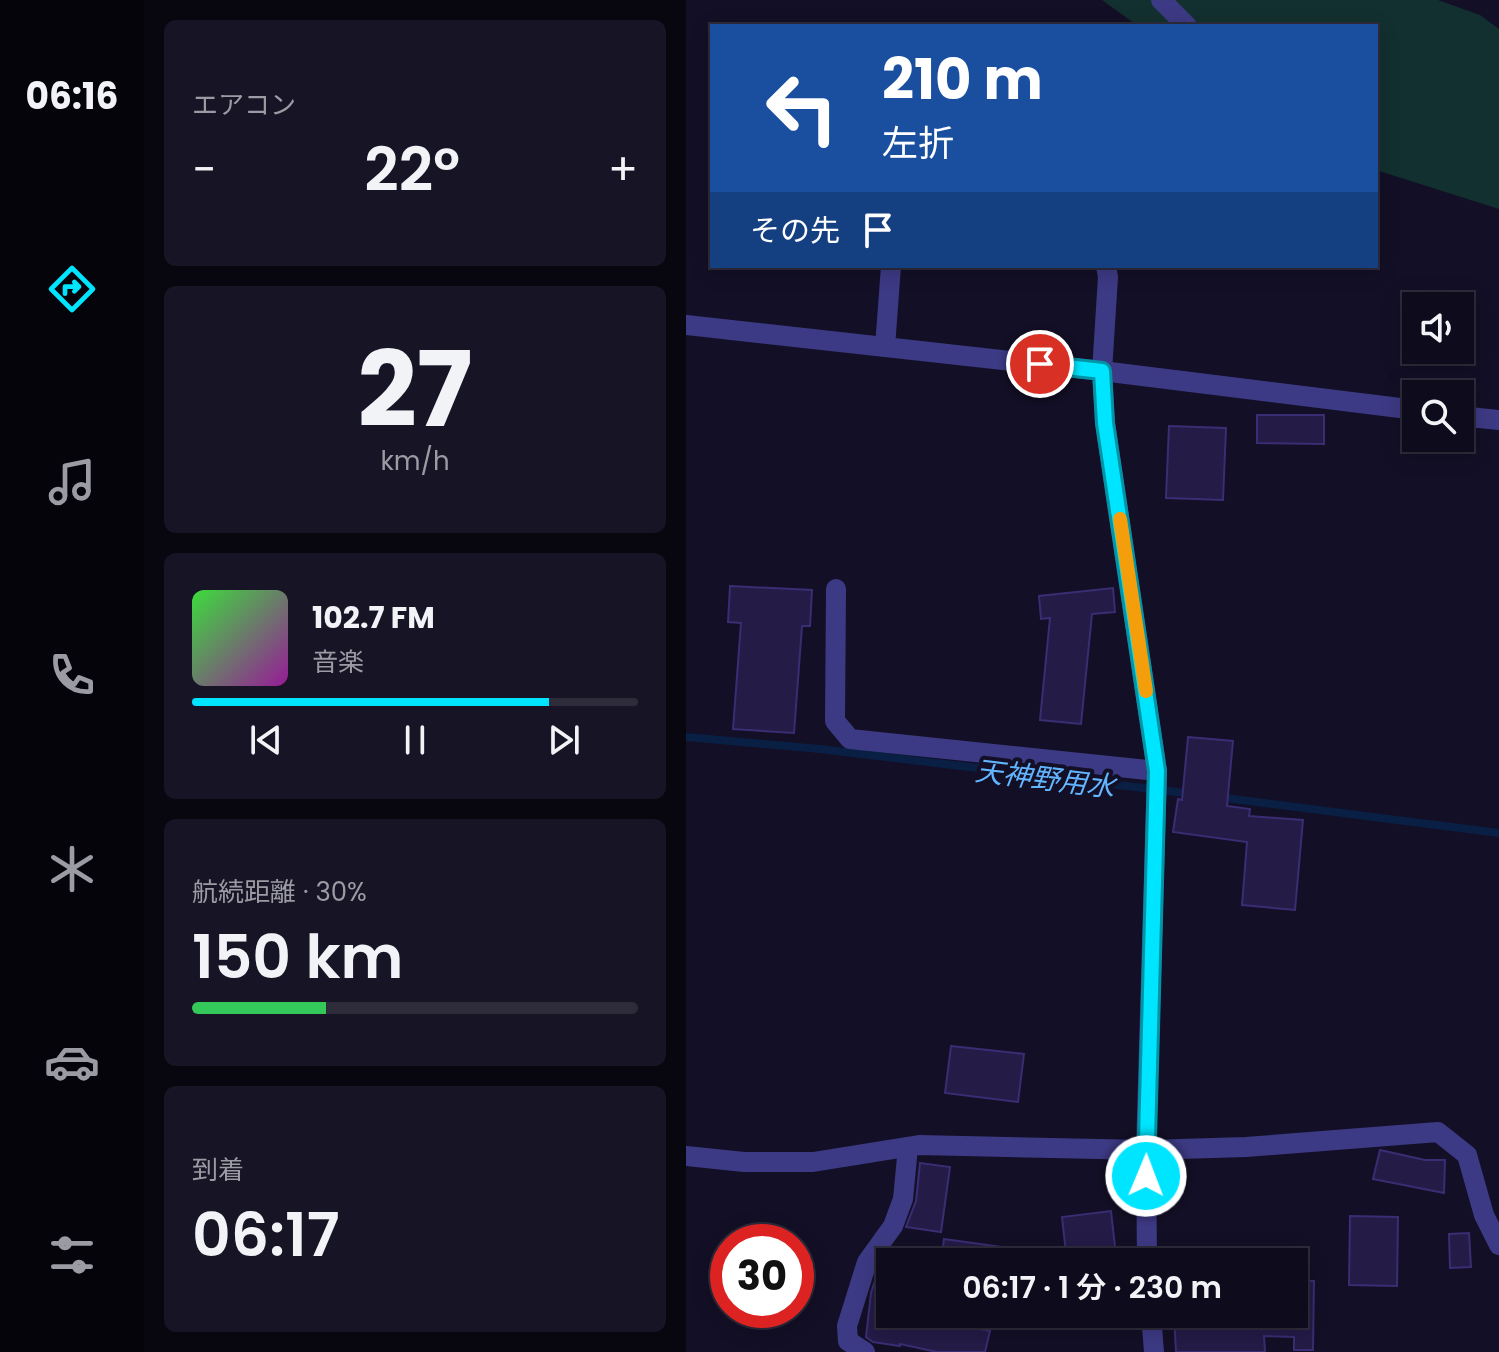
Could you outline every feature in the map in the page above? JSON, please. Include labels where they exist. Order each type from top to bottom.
[{"type":"street","points":[[1161,0],[1185,24]]},
{"type":"street","points":[[885,347],[891,268]]},
{"type":"street","points":[[1106,268],[1102,371],[1105,423],[1157,771],[1146,1150],[1147,1248]]},
{"type":"street","points":[[686,325],[1402,408]]},
{"type":"street","points":[[1474,417],[1499,420]]},
{"type":"street","points":[[836,589],[835,721],[850,739],[1157,771]]},
{"type":"street","points":[[686,1156],[744,1162],[813,1162],[919,1145],[1146,1150],[1246,1147],[1438,1132],[1467,1155],[1484,1215],[1499,1245]]},
{"type":"street","points":[[865,1352],[848,1341],[847,1326],[867,1262],[893,1226],[903,1199],[908,1147]]},
{"type":"street","points":[[1152,1328],[1154,1352]]},
{"type":"green space","points":[[1102,0],[1438,0],[1480,15],[1499,29],[1499,209],[1378,171],[1378,24],[1135,24]]},
{"type":"building","points":[[1257,415],[1324,415],[1324,444],[1257,443]]},
{"type":"building","points":[[1169,426],[1226,428],[1223,500],[1166,498]]},
{"type":"building","points":[[730,586],[812,590],[810,626],[802,626],[794,733],[733,729],[741,623],[728,622]]},
{"type":"building","points":[[1113,588],[1115,612],[1092,614],[1081,724],[1040,720],[1050,618],[1041,619],[1039,596]]},
{"type":"building","points":[[1188,737],[1233,741],[1227,806],[1250,809],[1249,816],[1303,820],[1295,910],[1242,905],[1247,842],[1173,832],[1178,799],[1182,800]]},
{"type":"building","points":[[951,1046],[1024,1054],[1018,1102],[945,1093]]},
{"type":"building","points":[[1380,1150],[1425,1160],[1445,1160],[1444,1193],[1373,1179]]},
{"type":"building","points":[[920,1163],[950,1167],[941,1232],[906,1227],[916,1201]]},
{"type":"building","points":[[1111,1211],[1115,1248],[1065,1248],[1062,1217]]},
{"type":"building","points":[[1350,1216],[1398,1217],[1397,1286],[1349,1285]]},
{"type":"building","points":[[1469,1233],[1471,1267],[1450,1268],[1449,1234]]},
{"type":"building","points":[[944,1239],[1010,1248],[943,1248]]},
{"type":"building","points":[[876,1277],[876,1328],[980,1328],[990,1331],[985,1352],[937,1352],[873,1342],[866,1337]]},
{"type":"building","points":[[1308,1281],[1314,1281],[1313,1350],[1294,1350],[1294,1337],[1264,1336],[1265,1352],[1176,1352],[1175,1328],[1308,1328]]},
{"type":"waterway","name":"天神野用水","points":[[686,737],[820,749],[1193,794]]},
{"type":"waterway","name":"天神野用水","points":[[1218,797],[1499,833]]},
{"type":"slow traffic","points":[[1120,519],[1146,691]]},
{"type":"route","points":[[1040,364],[1102,371],[1105,423],[1157,771],[1146,1176]]}]
